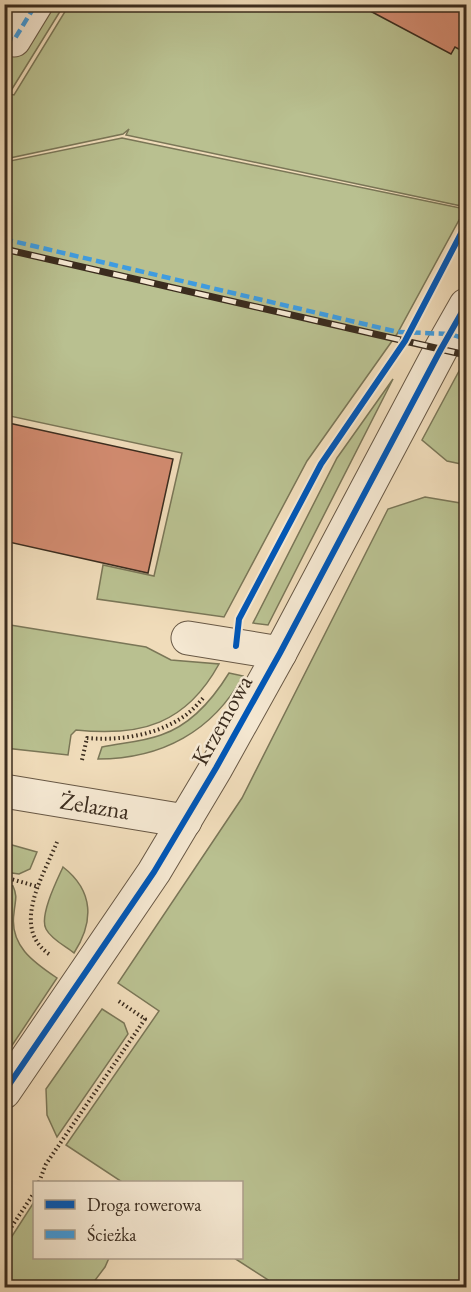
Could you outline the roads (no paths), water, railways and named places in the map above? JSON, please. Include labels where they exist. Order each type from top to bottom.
[{"type":"street","points":[[4,37],[15,40],[36,4]]},
{"type":"street","name":"Krzemowa","points":[[4,1092],[154,872],[185,821],[280,653],[466,305]]},
{"type":"street","points":[[188,638],[280,653]]},
{"type":"street","name":"Żelazna","points":[[4,791],[185,821]]},
{"type":"railway","points":[[4,249],[466,355]]}]
